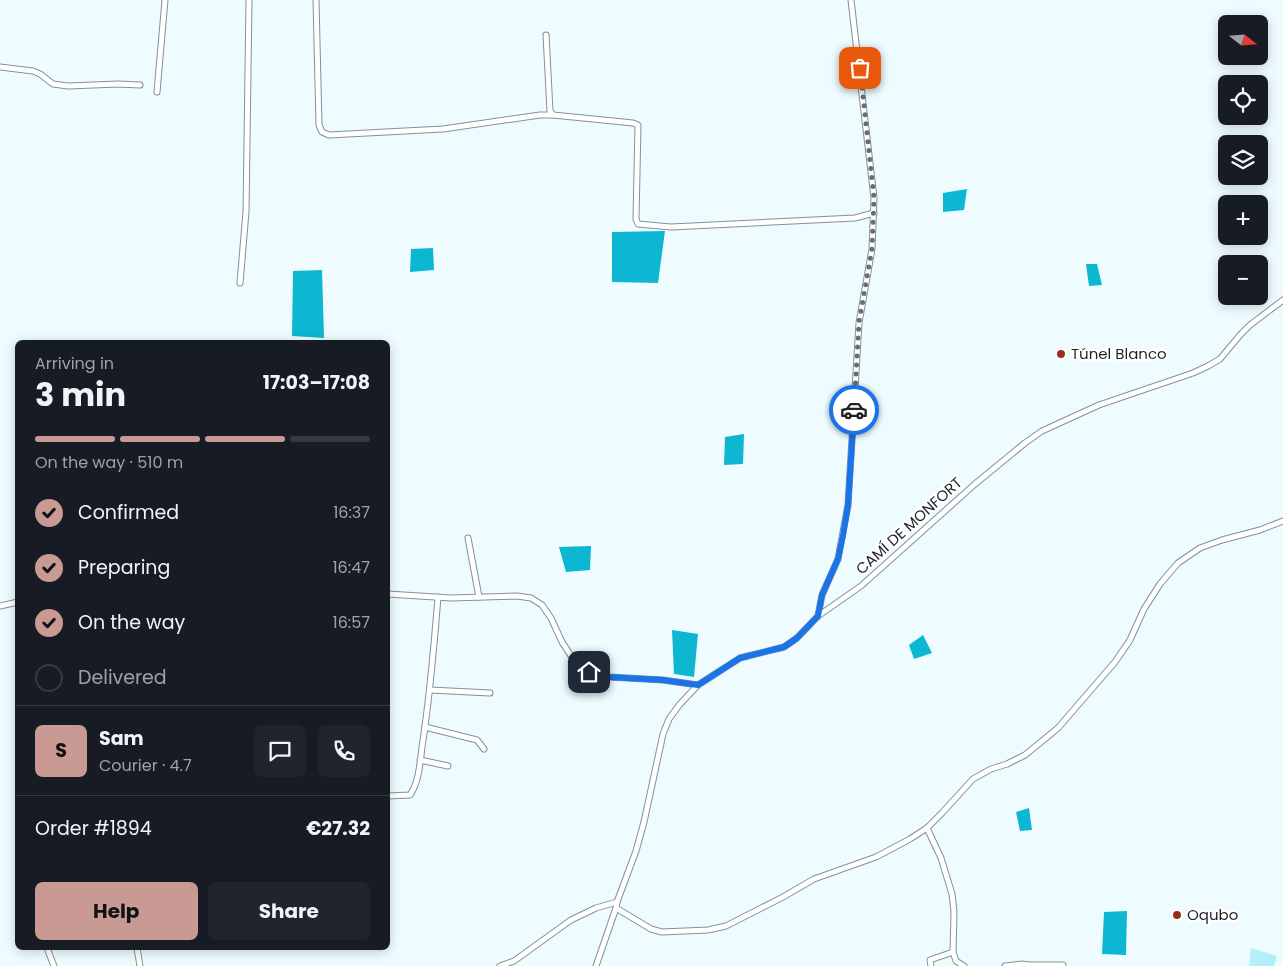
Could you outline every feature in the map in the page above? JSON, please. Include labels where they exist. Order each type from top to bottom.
[{"type":"street","points":[[157,92],[165,0]]},
{"type":"street","points":[[240,283],[246,212],[249,0]]},
{"type":"street","points":[[316,0],[319,125],[322,132],[329,135],[435,129],[540,115],[633,123],[638,125],[636,219],[638,224],[671,227],[855,218],[874,212]]},
{"type":"street","points":[[818,616],[822,595],[838,559],[848,505],[859,322],[872,249],[874,212],[874,198],[851,0]]},
{"type":"street","points":[[546,35],[550,111],[553,115]]},
{"type":"street","points":[[0,67],[33,71],[53,84],[68,86],[140,85]]},
{"type":"street","name":"CAMÍ DE MONFORT","points":[[596,966],[639,843],[663,734],[669,719],[698,685],[740,658],[784,647],[797,638],[818,616],[861,586],[975,484],[1042,431],[1098,405],[1193,373],[1208,366],[1220,359],[1240,335],[1283,300]]},
{"type":"street","points":[[616,908],[651,929],[662,932],[708,930],[726,926],[776,901],[814,879],[876,857],[927,828],[973,779],[991,769],[1025,755],[1058,728],[1115,662],[1130,640],[1144,609],[1160,584],[1178,563],[1200,548],[1283,521]]},
{"type":"street","points":[[468,538],[480,597]]},
{"type":"street","points":[[390,594],[438,597],[517,596],[531,598],[542,605],[551,618],[562,642],[577,665],[589,672],[609,677],[663,680],[698,685]]},
{"type":"street","points":[[390,796],[410,795],[414,789],[426,727],[438,597]]},
{"type":"street","points":[[0,606],[15,603]]},
{"type":"street","points":[[430,690],[490,693]]},
{"type":"street","points":[[426,727],[477,740],[484,749]]},
{"type":"street","points":[[420,760],[448,766]]},
{"type":"street","points":[[927,828],[941,858],[952,894],[954,912],[953,952],[956,960],[964,966]]},
{"type":"street","points":[[500,966],[514,960],[571,920],[596,908],[617,902]]},
{"type":"street","points":[[48,950],[54,966]]},
{"type":"street","points":[[137,950],[140,966]]},
{"type":"street","points":[[931,966],[930,960],[953,952]]},
{"type":"street","points":[[1005,966],[1022,964],[1063,966]]},
{"type":"shaded area","points":[[1251,948],[1277,956],[1274,966],[1249,966]]},
{"type":"water","points":[[967,189],[964,210],[943,212],[943,193]]},
{"type":"water","points":[[665,231],[658,283],[612,282],[612,232]]},
{"type":"water","points":[[433,248],[434,270],[410,272],[411,249]]},
{"type":"water","points":[[1086,264],[1097,264],[1102,285],[1089,286]]},
{"type":"water","points":[[322,270],[324,338],[292,336],[293,271]]},
{"type":"water","points":[[744,434],[743,464],[724,465],[725,437]]},
{"type":"water","points":[[591,546],[590,570],[566,572],[559,547]]},
{"type":"water","points":[[672,630],[698,634],[694,677],[674,674]]},
{"type":"water","points":[[923,635],[932,653],[914,659],[909,645]]},
{"type":"water","points":[[1029,808],[1032,830],[1020,831],[1016,812]]},
{"type":"water","points":[[1127,911],[1126,955],[1102,954],[1104,912]]},
{"type":"way so far","points":[[854,410],[859,322],[872,249],[874,223],[874,198],[860,68]]},
{"type":"place","name":"Túnel Blanco","points":[[1061,354]]},
{"type":"place","name":"Oqubo","points":[[1177,915]]},
{"type":"route","points":[[589,672],[609,677],[663,680],[698,685],[740,658],[784,647],[797,638],[818,616],[822,595],[838,559],[848,505],[854,410]]}]
